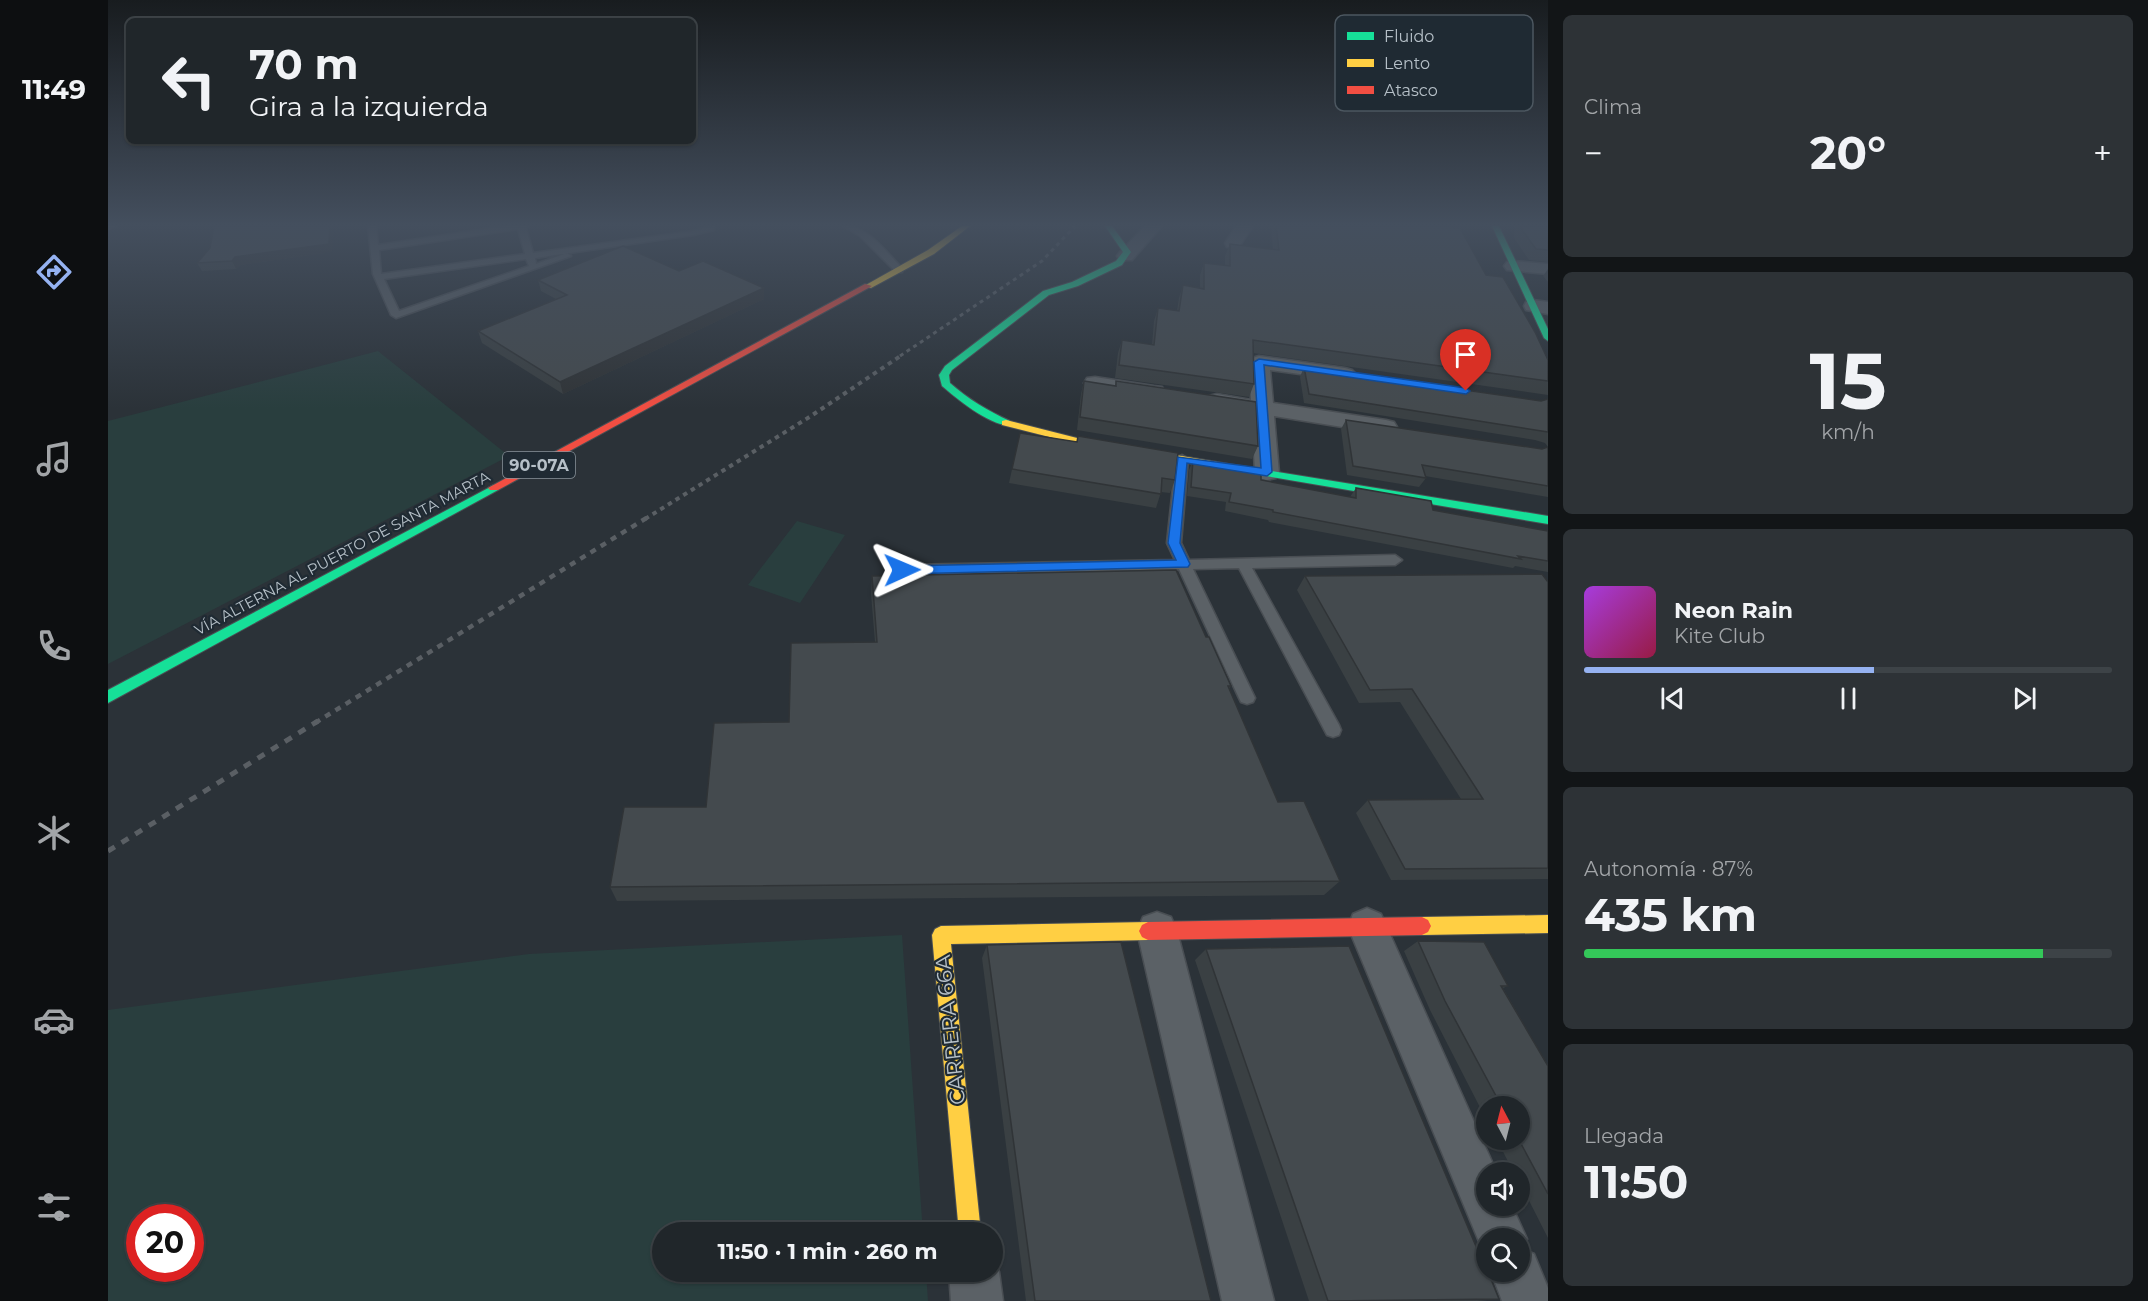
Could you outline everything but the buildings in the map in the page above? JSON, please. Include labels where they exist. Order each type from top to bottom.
[{"type":"street","name":"VÍA ALTERNA AL PUERTO DE SANTA MARTA","points":[[108,697],[868,287]]},
{"type":"street","points":[[1064,287],[1046,293],[948,368],[944,375],[945,384],[979,411],[1015,428],[1081,442],[1548,520]]},
{"type":"street","points":[[1527,287],[1540,307],[1548,338]]},
{"type":"street","points":[[1267,472],[1259,362],[1362,376]]},
{"type":"street","points":[[1095,383],[1174,395]]},
{"type":"street","points":[[1196,398],[1405,430]]},
{"type":"street","name":"CARRERA 66A","points":[[969,1222],[941,935],[1548,924]]},
{"type":"street","points":[[1367,927],[1476,1180]]},
{"type":"street","points":[[1157,930],[1248,1301]]},
{"type":"street","points":[[975,1282],[977,1301]]},
{"type":"street","points":[[1520,1282],[1528,1301]]},
{"type":"lane","points":[[383,287],[396,315],[478,287]]},
{"type":"lane","points":[[1182,459],[1174,543],[1247,698]]},
{"type":"lane","points":[[902,570],[1395,560]]},
{"type":"lane","points":[[1243,563],[1333,730]]},
{"type":"green space","points":[[378,351],[509,456],[108,664],[108,421]]},
{"type":"green space","points":[[797,521],[845,535],[800,603],[748,585]]},
{"type":"green space","points":[[902,935],[922,1222],[652,1222],[652,1282],[927,1282],[928,1301],[108,1301],[108,1010],[529,954]]},
{"type":"railway","points":[[900,356],[1004,287]]},
{"type":"railway","points":[[645,519],[811,416],[902,355]]},
{"type":"railway","points":[[315,723],[648,517]]},
{"type":"railway","points":[[108,851],[318,721]]},
{"type":"traffic: fast","points":[[1006,423],[959,396],[945,384],[944,375],[948,368],[1046,293],[1066,287]]},
{"type":"traffic: fast","points":[[1524,287],[1548,338]]},
{"type":"traffic: fast","points":[[1229,467],[1548,520]]},
{"type":"traffic: fast","points":[[108,697],[494,488]]},
{"type":"traffic: slow","points":[[1006,423],[1081,442],[1229,467]]},
{"type":"traffic: slow","points":[[1422,926],[1548,924]]},
{"type":"traffic: slow","points":[[969,1222],[941,935],[1148,931]]},
{"type":"traffic: jam","points":[[494,488],[867,287]]},
{"type":"traffic: jam","points":[[1148,931],[1422,926]]},
{"type":"route","points":[[902,570],[1184,564],[1174,543],[1182,459],[1267,472],[1259,362],[1466,391]]}]
